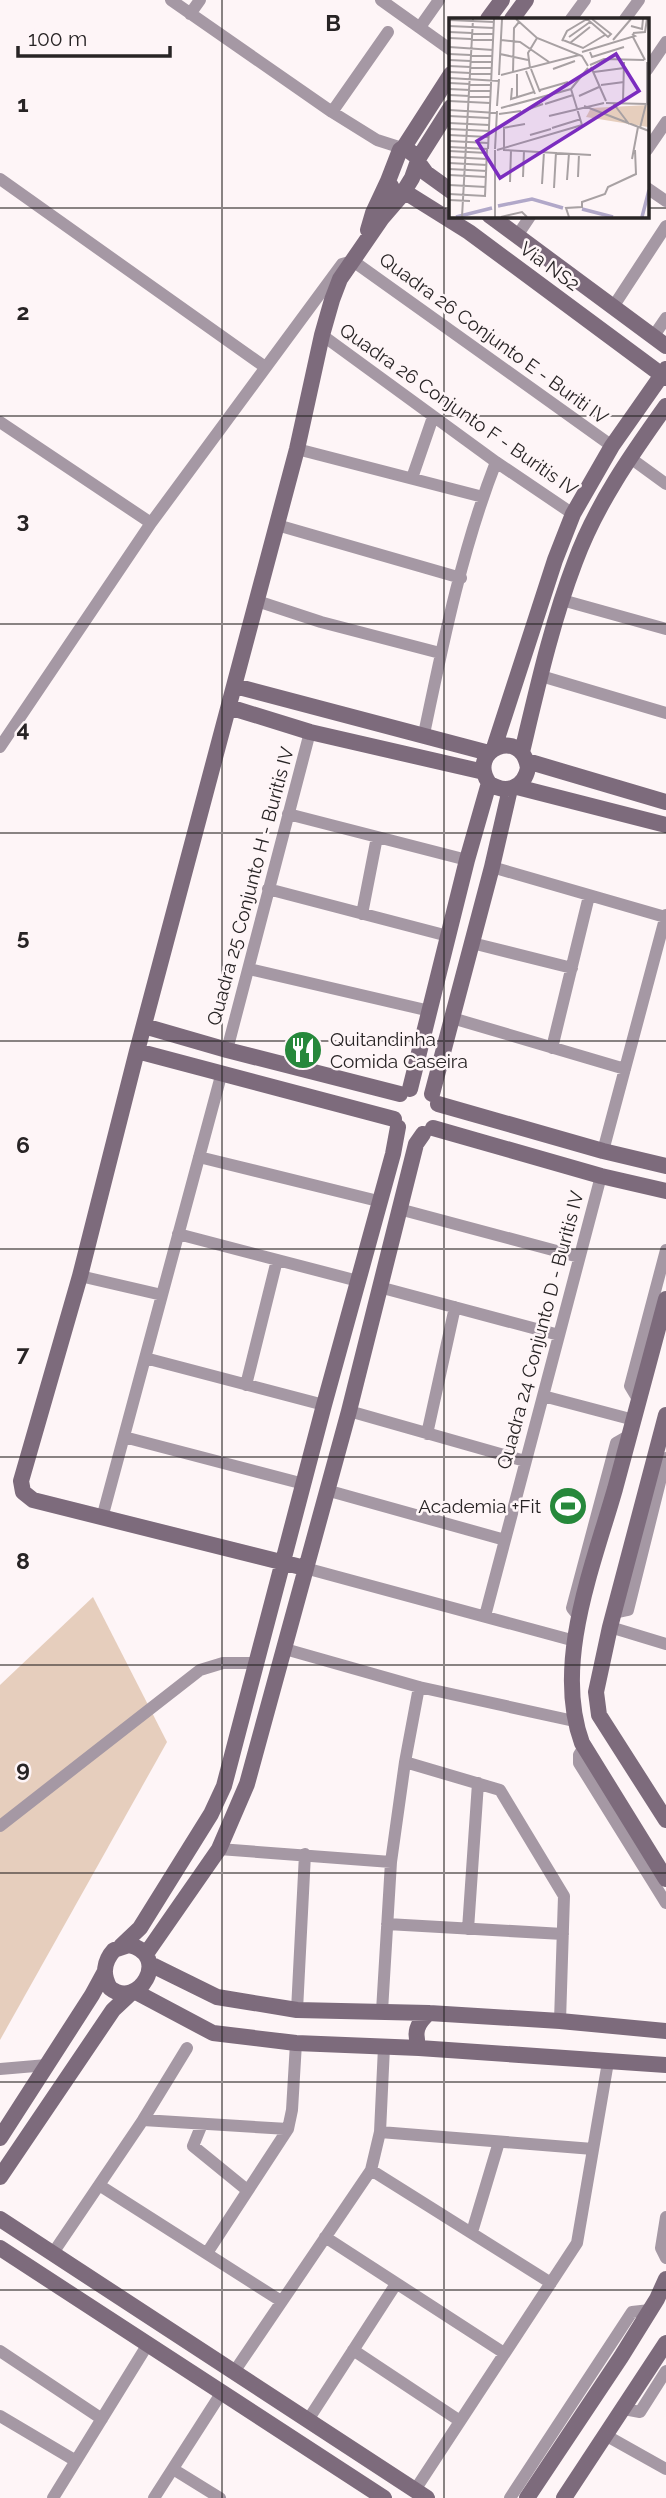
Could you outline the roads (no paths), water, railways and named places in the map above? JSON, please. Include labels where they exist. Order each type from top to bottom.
[{"type":"street","points":[[171,0],[332,113],[377,140],[403,148],[418,160],[426,173],[449,190]]},
{"type":"street","points":[[190,14],[200,0]]},
{"type":"street","points":[[383,0],[449,49]]},
{"type":"street","points":[[420,27],[439,0]]},
{"type":"street","points":[[489,18],[502,0]]},
{"type":"street","points":[[513,18],[526,0]]},
{"type":"street","points":[[572,18],[585,0]]},
{"type":"street","points":[[626,18],[639,0]]},
{"type":"street","points":[[332,113],[388,33]]},
{"type":"street","points":[[648,69],[666,42]]},
{"type":"street","points":[[364,246],[373,213],[394,163],[449,77]]},
{"type":"street","points":[[449,110],[418,160],[403,194],[382,218],[340,279],[322,335],[297,449],[235,685],[79,1276],[21,1480],[23,1492],[33,1500],[283,1561],[575,1641]]},
{"type":"street","points":[[648,149],[666,122]]},
{"type":"street","points":[[377,140],[394,163]]},
{"type":"street","points":[[0,179],[265,366]]},
{"type":"street","name":"Via NS2","points":[[388,181],[395,193],[403,194],[469,232],[665,374]]},
{"type":"street","points":[[648,189],[666,201]]},
{"type":"street","name":"Via NS2","points":[[492,217],[659,342]]},
{"type":"street","points":[[517,236],[530,217]]},
{"type":"street","points":[[613,307],[666,226]]},
{"type":"street","points":[[0,747],[151,523],[265,366],[336,269],[342,264],[354,261]]},
{"type":"street","name":"Quadra 26 Conjunto E - Buriti IV","points":[[354,261],[612,446]]},
{"type":"street","points":[[659,342],[666,318]]},
{"type":"street","name":"Quadra 26 Conjunto F - Buritis IV","points":[[322,335],[496,463],[573,514]]},
{"type":"street","points":[[0,2138],[104,1973],[110,1955],[140,1928],[211,1814],[224,1786],[378,1201],[393,1154],[396,1123],[393,1106],[405,1092],[430,1011],[487,778],[485,758],[492,750],[573,514],[612,446],[665,374]]},
{"type":"street","points":[[0,2177],[113,2010],[141,1986],[148,1959],[219,1849],[247,1784],[349,1411],[416,1144],[439,1117],[435,1099],[452,1018],[513,788],[527,775],[524,756],[541,676],[562,600],[574,562],[591,524],[629,457],[666,406]]},
{"type":"street","points":[[412,478],[433,417]]},
{"type":"street","points":[[0,422],[151,523]]},
{"type":"street","points":[[297,449],[482,497]]},
{"type":"street","points":[[629,457],[666,484]]},
{"type":"street","points":[[424,734],[440,653],[482,497],[496,463]]},
{"type":"street","points":[[277,525],[461,578]]},
{"type":"street","points":[[562,600],[666,629]]},
{"type":"street","points":[[257,601],[321,622],[440,653]]},
{"type":"street","points":[[541,676],[666,713]]},
{"type":"street","points":[[235,685],[492,750],[509,745],[524,756],[666,802]]},
{"type":"street","points":[[229,707],[310,732],[487,778],[503,790],[513,788],[666,825]]},
{"type":"street","name":"Quadra 25 Conjunto H - Buritis IV","points":[[227,1050],[310,732]]},
{"type":"street","points":[[288,814],[467,860]]},
{"type":"street","points":[[362,914],[377,837]]},
{"type":"street","points":[[492,867],[666,916],[603,1151]]},
{"type":"street","points":[[268,889],[448,936]]},
{"type":"street","points":[[552,1048],[589,895]]},
{"type":"street","points":[[472,943],[572,968]]},
{"type":"street","points":[[248,969],[430,1011]]},
{"type":"street","points":[[452,1018],[625,1069]]},
{"type":"street","points":[[144,1026],[227,1050],[405,1092],[418,1088],[435,1099],[603,1151],[666,1166]]},
{"type":"street","points":[[137,1051],[222,1072],[396,1123],[409,1134],[428,1131],[666,1191]]},
{"type":"street","points":[[102,1518],[222,1072]]},
{"type":"street","points":[[199,1157],[378,1201]]},
{"type":"street","name":"Quadra 24 Conjunto D - Buritis IV","points":[[485,1616],[601,1175]]},
{"type":"street","points":[[399,1209],[579,1257]]},
{"type":"street","points":[[178,1234],[358,1281]]},
{"type":"street","points":[[639,1401],[630,1386],[666,1250]]},
{"type":"street","points":[[246,1385],[278,1260]]},
{"type":"street","points":[[79,1276],[162,1295]]},
{"type":"street","points":[[379,1287],[559,1335]]},
{"type":"street","points":[[666,1303],[579,1618],[572,1686],[574,1721],[584,1747],[666,1879]]},
{"type":"street","points":[[428,1434],[455,1307]]},
{"type":"street","points":[[145,1358],[324,1405]]},
{"type":"street","points":[[542,1396],[632,1428]]},
{"type":"street","points":[[349,1411],[526,1461]]},
{"type":"street","points":[[579,1618],[572,1608],[612,1456],[616,1443],[632,1428]]},
{"type":"street","points":[[124,1437],[304,1484]]},
{"type":"street","points":[[664,1438],[646,1491],[596,1692],[599,1716],[666,1820]]},
{"type":"street","points":[[612,1620],[628,1610],[664,1438]]},
{"type":"street","points":[[616,1486],[646,1491]]},
{"type":"street","points":[[326,1490],[505,1540]]},
{"type":"street","points":[[612,1620],[666,1644]]},
{"type":"street","points":[[285,1649],[419,1687],[574,1721]]},
{"type":"street","points":[[0,1826],[201,1670],[223,1663],[255,1663]]},
{"type":"street","points":[[382,2011],[391,1862],[419,1687]]},
{"type":"street","points":[[584,1747],[579,1755],[579,1763],[666,1903]]},
{"type":"street","points":[[405,1762],[500,1790],[564,1896],[560,2021]]},
{"type":"street","points":[[468,1929],[478,1783]]},
{"type":"street","points":[[219,1849],[391,1862]]},
{"type":"street","points":[[297,2010],[305,1854]]},
{"type":"street","points":[[387,1924],[563,1934]]},
{"type":"street","points":[[121,1946],[136,1947],[148,1959],[217,1997],[297,2010],[429,2013],[666,2031]]},
{"type":"street","points":[[104,1973],[110,1989],[116,1993],[132,1993],[213,2033],[296,2043],[419,2048],[666,2065]]},
{"type":"street","points":[[419,2048],[416,2032],[418,2024],[429,2013]]},
{"type":"street","points":[[206,2253],[288,2129],[292,2110],[296,2043]]},
{"type":"street","points":[[234,2372],[370,2170],[380,2132],[384,2047]]},
{"type":"street","points":[[53,2253],[143,2120],[187,2048]]},
{"type":"street","points":[[0,2219],[421,2494],[460,2421],[577,2243],[608,2062]]},
{"type":"street","points":[[2,2067],[47,2065]]},
{"type":"street","points":[[143,2120],[288,2129]]},
{"type":"street","points":[[202,2124],[193,2146],[247,2190]]},
{"type":"street","points":[[380,2132],[593,2149]]},
{"type":"street","points":[[472,2232],[499,2142]]},
{"type":"street","points":[[370,2170],[551,2283]]},
{"type":"street","points":[[99,2185],[282,2301]]},
{"type":"street","points":[[666,2217],[661,2248],[666,2258]]},
{"type":"street","points":[[324,2237],[504,2353]]},
{"type":"street","points":[[0,2248],[384,2498]]},
{"type":"street","points":[[527,2498],[650,2310],[666,2279]]},
{"type":"street","points":[[308,2420],[396,2284]]},
{"type":"street","points":[[510,2498],[632,2312],[650,2310]]},
{"type":"street","points":[[571,2496],[666,2343]]},
{"type":"street","points":[[53,2498],[148,2344]]},
{"type":"street","points":[[353,2350],[460,2421]]},
{"type":"street","points":[[0,2351],[102,2419]]},
{"type":"street","points":[[624,2409],[640,2412],[666,2371]]},
{"type":"street","points":[[153,2498],[222,2392]]},
{"type":"street","points":[[0,2416],[76,2461]]},
{"type":"street","points":[[607,2435],[666,2469]]},
{"type":"street","points":[[173,2469],[220,2498]]},
{"type":"place","name":"Quitandinha Comida Caseira","points":[[303,1050]]},
{"type":"place","name":"Academia +Fit","points":[[568,1506]]}]
